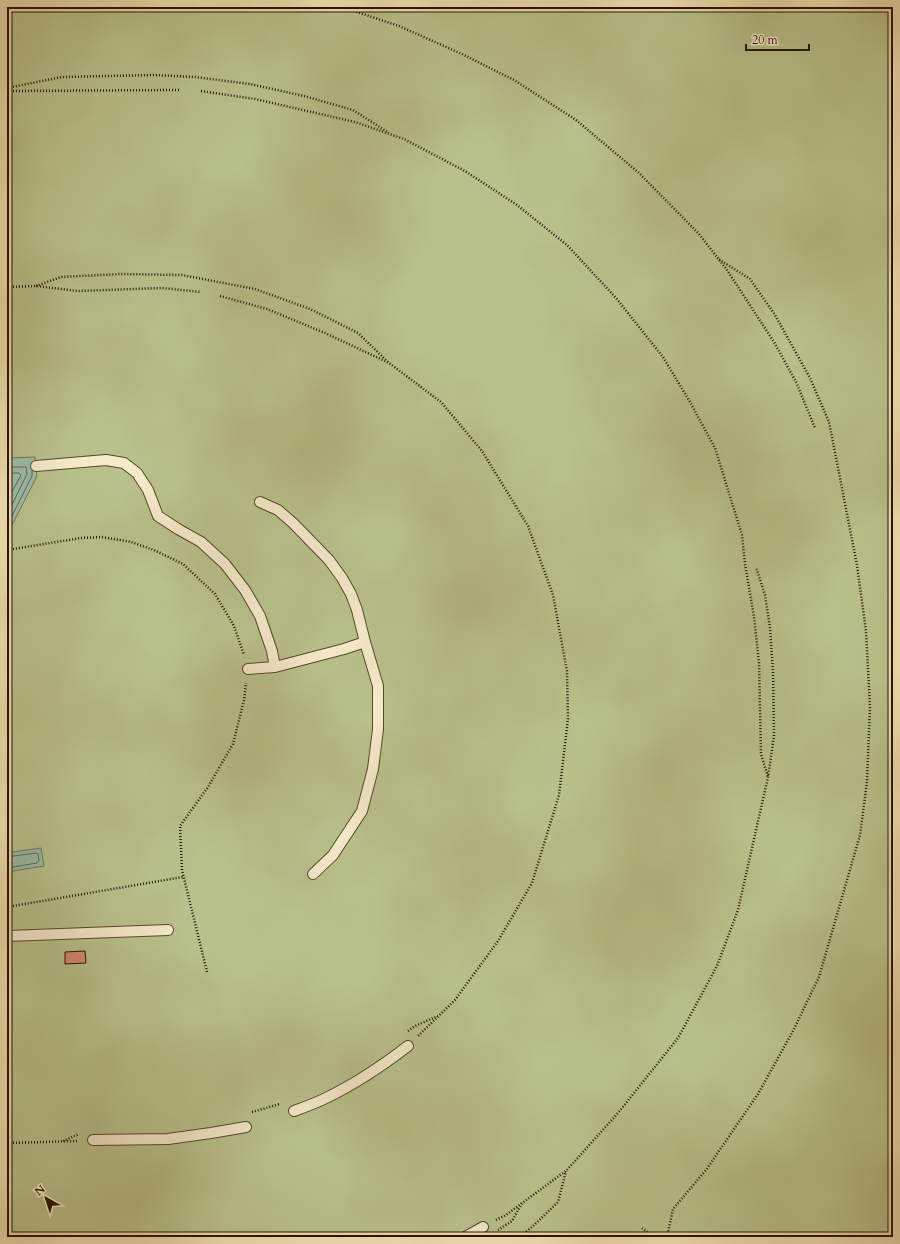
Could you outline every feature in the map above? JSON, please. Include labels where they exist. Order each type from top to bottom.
[{"type":"lane","points":[[36,466],[106,460],[124,463],[137,473],[148,490],[158,516],[201,542],[225,564],[245,590],[260,616],[272,651],[275,667]]},
{"type":"lane","points":[[260,502],[278,510],[293,523],[329,560],[342,578],[351,594],[357,610],[378,686],[378,728],[373,769],[362,811],[333,856],[313,874]]},
{"type":"lane","points":[[248,669],[275,667],[365,642]]},
{"type":"lane","points":[[7,936],[168,930]]},
{"type":"lane","points":[[294,1111],[326,1098],[350,1085],[387,1062],[408,1046]]},
{"type":"lane","points":[[93,1140],[168,1139],[246,1127]]},
{"type":"lane","points":[[465,1237],[483,1227]]},
{"type":"path","points":[[342,7],[399,26],[462,54],[514,80],[576,120],[639,173],[699,234],[727,270],[774,342],[796,382],[815,428]]},
{"type":"path","points":[[7,88],[62,77],[195,77],[250,84],[304,96],[353,110],[392,135]]},
{"type":"path","points":[[7,91],[180,90]]},
{"type":"path","points":[[201,91],[255,99],[355,122],[404,139],[465,171],[517,205],[567,245],[616,298],[663,358],[690,402],[715,448],[742,535],[759,663],[761,754],[768,777]]},
{"type":"path","points":[[667,1237],[672,1209],[706,1170],[758,1094],[793,1031],[819,976],[860,835],[867,782],[870,707],[866,631],[857,566],[828,422],[810,378],[771,309],[750,279],[717,258]]},
{"type":"path","points":[[36,286],[61,277],[128,274],[182,275],[255,289],[310,309],[358,333],[389,363],[441,402],[482,451],[528,526],[553,595],[567,671],[568,719],[558,795],[532,883],[498,941],[455,1000],[408,1046]]},
{"type":"path","points":[[7,287],[36,286],[78,291],[162,288],[201,292]]},
{"type":"path","points":[[220,296],[274,312],[325,333],[389,363]]},
{"type":"path","points":[[7,550],[81,538],[102,537],[131,542],[154,550],[183,564],[215,594],[234,626],[248,669],[244,700],[233,744],[208,787],[180,826],[180,854],[183,877],[207,972]]},
{"type":"path","points":[[483,1227],[506,1215],[567,1170],[618,1113],[678,1038],[717,966],[738,910],[768,777],[774,736],[773,671],[769,621],[765,595],[756,567]]},
{"type":"path","points":[[7,906],[183,877]]},
{"type":"path","points":[[403,1034],[415,1026],[440,1015]]},
{"type":"path","points":[[252,1112],[281,1104]]},
{"type":"path","points":[[63,1141],[82,1132]]},
{"type":"path","points":[[7,1143],[93,1140]]},
{"type":"path","points":[[519,1237],[532,1227],[558,1202],[567,1170]]},
{"type":"path","points":[[494,1233],[512,1222],[523,1202]]},
{"type":"path","points":[[642,1228],[654,1237]]},
{"type":"green space","points":[[7,7],[893,7],[893,1237],[7,1237]]},
{"type":"water","points":[[35,457],[37,476],[9,531],[7,532],[7,458]]},
{"type":"water","points":[[41,848],[44,866],[7,872],[7,853]]},
{"type":"building","points":[[85,951],[86,963],[65,964],[65,952]]}]
